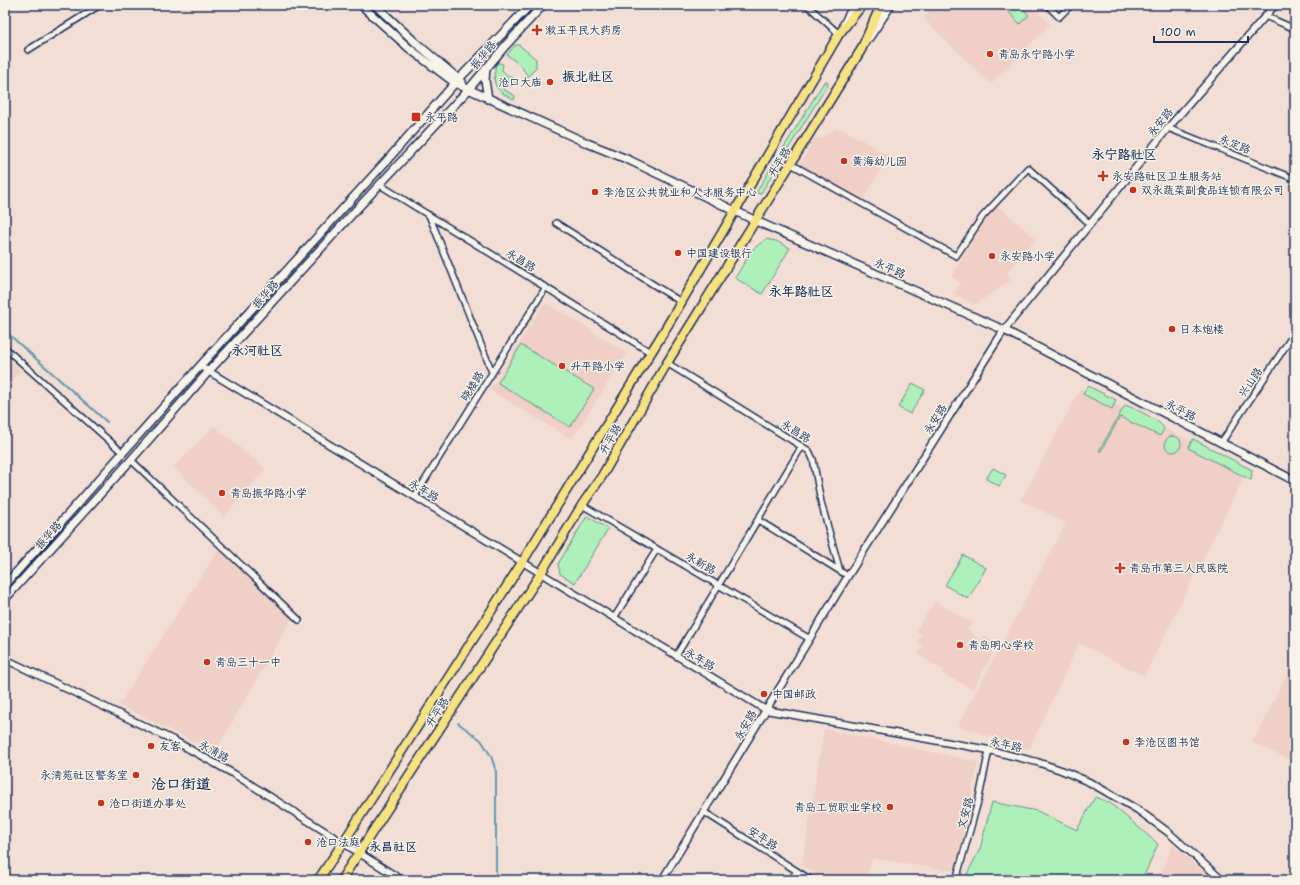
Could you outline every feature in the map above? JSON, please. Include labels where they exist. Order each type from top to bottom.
[{"type":"main road","name":"永平路","points":[[361,5],[410,50],[457,81]]},
{"type":"main road","name":"永平路","points":[[375,5],[468,90],[629,160],[756,221],[1004,330],[1295,481]]},
{"type":"main road","name":"振华路","points":[[5,585],[457,81],[530,5]]},
{"type":"main road","name":"振华路","points":[[5,599],[131,460],[209,371],[468,90],[543,5]]},
{"type":"main road","points":[[839,34],[854,5]]},
{"type":"main road","name":"升平路","points":[[318,880],[523,561],[681,302],[839,34],[862,5]]},
{"type":"main road","points":[[861,50],[881,5]]},
{"type":"main road","name":"升平路","points":[[340,880],[359,853],[602,476],[667,364],[861,50],[892,5]]},
{"type":"main road","points":[[486,68],[485,80],[488,99]]},
{"type":"street","points":[[28,50],[100,5]]},
{"type":"street","points":[[807,5],[839,34]]},
{"type":"street","points":[[1047,5],[1059,17],[1071,5]]},
{"type":"street","points":[[1270,6],[1278,5]]},
{"type":"street","name":"永安路","points":[[662,880],[848,576],[1004,330],[1089,223],[1168,128],[1265,16],[1270,6]]},
{"type":"street","points":[[1265,16],[1295,28]]},
{"type":"street","name":"永定路","points":[[1168,128],[1295,179]]},
{"type":"street","points":[[791,164],[956,256],[984,216],[1028,168],[1089,223]]},
{"type":"street","name":"永昌路","points":[[380,185],[650,352]]},
{"type":"street","points":[[429,215],[492,372]]},
{"type":"street","points":[[556,223],[681,302]]},
{"type":"street","name":"晓楼路","points":[[415,496],[546,287]]},
{"type":"street","name":"兴山路","points":[[1221,443],[1295,332]]},
{"type":"street","points":[[5,348],[123,453]]},
{"type":"street","name":"永昌路","points":[[667,364],[809,451],[813,460],[821,502],[840,571]]},
{"type":"street","name":"永年路","points":[[200,366],[766,710],[989,750],[1037,762],[1061,770],[1114,796],[1138,810],[1168,832],[1222,880]]},
{"type":"street","points":[[676,656],[802,446]]},
{"type":"street","points":[[131,460],[299,620]]},
{"type":"street","name":"永新路","points":[[582,505],[810,639]]},
{"type":"street","points":[[758,520],[848,576]]},
{"type":"street","points":[[614,618],[657,549]]},
{"type":"street","name":"永清路","points":[[5,659],[173,740],[234,774],[402,880]]},
{"type":"street","name":"文安路","points":[[956,880],[979,798],[989,750]]},
{"type":"street","name":"安平路","points":[[704,812],[811,880]]},
{"type":"street","points":[[791,880],[797,871]]},
{"type":"shaded area","name":"青岛永宁路小学","points":[[934,5],[1031,5],[1050,24],[991,84],[926,21],[924,15]]},
{"type":"shaded area","name":"黄海幼儿园","points":[[838,128],[889,156],[862,201],[799,166],[815,138],[820,139]]},
{"type":"shaded area","name":"永安路小学","points":[[997,205],[1036,239],[1007,273],[1011,280],[975,305],[954,294],[961,283],[952,277],[979,225]]},
{"type":"shaded area","name":"升平路小学","points":[[548,304],[627,353],[572,439],[490,390],[543,305]]},
{"type":"shaded area","points":[[5,356],[21,371],[5,386]]},
{"type":"shaded area","name":"青岛市第三人民医院","points":[[1081,388],[1248,469],[1144,676],[1079,643],[1029,749],[958,726],[1066,523],[1021,500]]},
{"type":"shaded area","name":"青岛振华路小学","points":[[214,426],[265,469],[224,517],[174,467]]},
{"type":"shaded area","name":"青岛三十一中","points":[[220,547],[292,618],[215,752],[119,705]]},
{"type":"shaded area","name":"青岛明心学校","points":[[935,601],[973,624],[967,629],[980,640],[984,635],[998,645],[973,689],[943,674],[944,670],[918,654],[923,646],[917,642],[922,636],[916,631]]},
{"type":"shaded area","points":[[1295,658],[1295,763],[1253,742]]},
{"type":"shaded area","name":"青岛工贸职业学校","points":[[824,729],[978,762],[960,853],[952,871],[872,858],[866,880],[826,880],[802,865]]},
{"type":"shaded area","points":[[1173,845],[1212,880],[1158,880]]},
{"type":"green space","points":[[1008,5],[1019,5],[1029,15],[1020,24],[1005,8]]},
{"type":"green space","points":[[515,45],[519,45],[536,59],[536,67],[528,77],[522,67],[507,55]]},
{"type":"green space","points":[[496,64],[503,64],[502,70],[504,73],[517,81],[516,83],[509,80],[503,89],[515,96],[514,100],[498,90],[496,86],[494,77]]},
{"type":"green space","points":[[827,81],[828,84],[761,193],[758,194],[757,191],[824,82]]},
{"type":"green space","points":[[766,239],[776,241],[790,248],[762,294],[735,278],[752,250]]},
{"type":"green space","points":[[521,345],[594,389],[570,427],[498,383]]},
{"type":"green space","points":[[913,383],[925,390],[910,414],[898,407]]},
{"type":"green space","points":[[1088,386],[1116,400],[1112,409],[1083,394]]},
{"type":"green space","points":[[1125,405],[1158,422],[1164,429],[1160,436],[1120,417],[1101,451],[1099,451]]},
{"type":"green space","points":[[1173,436],[1180,441],[1181,444],[1176,451],[1173,452],[1166,447],[1165,444],[1170,437]]},
{"type":"green space","points":[[1193,439],[1252,470],[1251,480],[1188,448]]},
{"type":"green space","points":[[993,468],[1006,475],[999,486],[986,479]]},
{"type":"green space","points":[[587,516],[608,529],[575,583],[560,574],[558,564]]},
{"type":"green space","points":[[963,555],[986,568],[968,599],[945,585]]},
{"type":"green space","points":[[1095,797],[1110,803],[1158,844],[1142,880],[964,880],[980,849],[992,802],[1037,811],[1077,830]]},
{"type":"waterway","points":[[5,331],[107,422]]},
{"type":"waterway","points":[[458,723],[481,740],[491,756],[496,771],[496,880]]},
{"type":"place","name":"漱玉平民大药房","points":[[537,30]]},
{"type":"place","name":"青岛永宁路小学","points":[[990,54]]},
{"type":"place","name":"沧口大庙","points":[[550,82]]},
{"type":"place","name":"永平路","points":[[416,117]]},
{"type":"place","name":"黄海幼儿园","points":[[844,161]]},
{"type":"place","name":"永安路社区卫生服务站","points":[[1103,176]]},
{"type":"place","name":"双永蔬菜副食品连锁有限公司","points":[[1133,190]]},
{"type":"place","name":"李沧区公共就业和人才服务中心","points":[[595,192]]},
{"type":"place","name":"中国建设银行","points":[[678,253]]},
{"type":"place","name":"永安路小学","points":[[992,256]]},
{"type":"place","name":"日本炮楼","points":[[1172,329]]},
{"type":"place","name":"升平路小学","points":[[562,366]]},
{"type":"place","name":"青岛振华路小学","points":[[222,493]]},
{"type":"place","name":"青岛市第三人民医院","points":[[1120,568]]},
{"type":"place","name":"青岛明心学校","points":[[960,645]]},
{"type":"place","name":"青岛三十一中","points":[[207,662]]},
{"type":"place","name":"中国邮政","points":[[764,694]]},
{"type":"place","name":"李沧区图书馆","points":[[1126,742]]},
{"type":"place","name":"友客","points":[[151,746]]},
{"type":"place","name":"永清苑社区警务室","points":[[136,775]]},
{"type":"place","name":"沧口街道办事处","points":[[101,803]]},
{"type":"place","name":"青岛工贸职业学校","points":[[890,807]]},
{"type":"place","name":"沧口法庭","points":[[308,842]]},
{"type":"district","name":"振北社区","points":[[588,76]]},
{"type":"district","name":"永宁路社区","points":[[1124,154]]},
{"type":"district","name":"永年路社区","points":[[801,291]]},
{"type":"district","name":"永河社区","points":[[257,350]]},
{"type":"district","name":"沧口街道","points":[[181,784]]},
{"type":"district","name":"永昌社区","points":[[393,847]]}]
